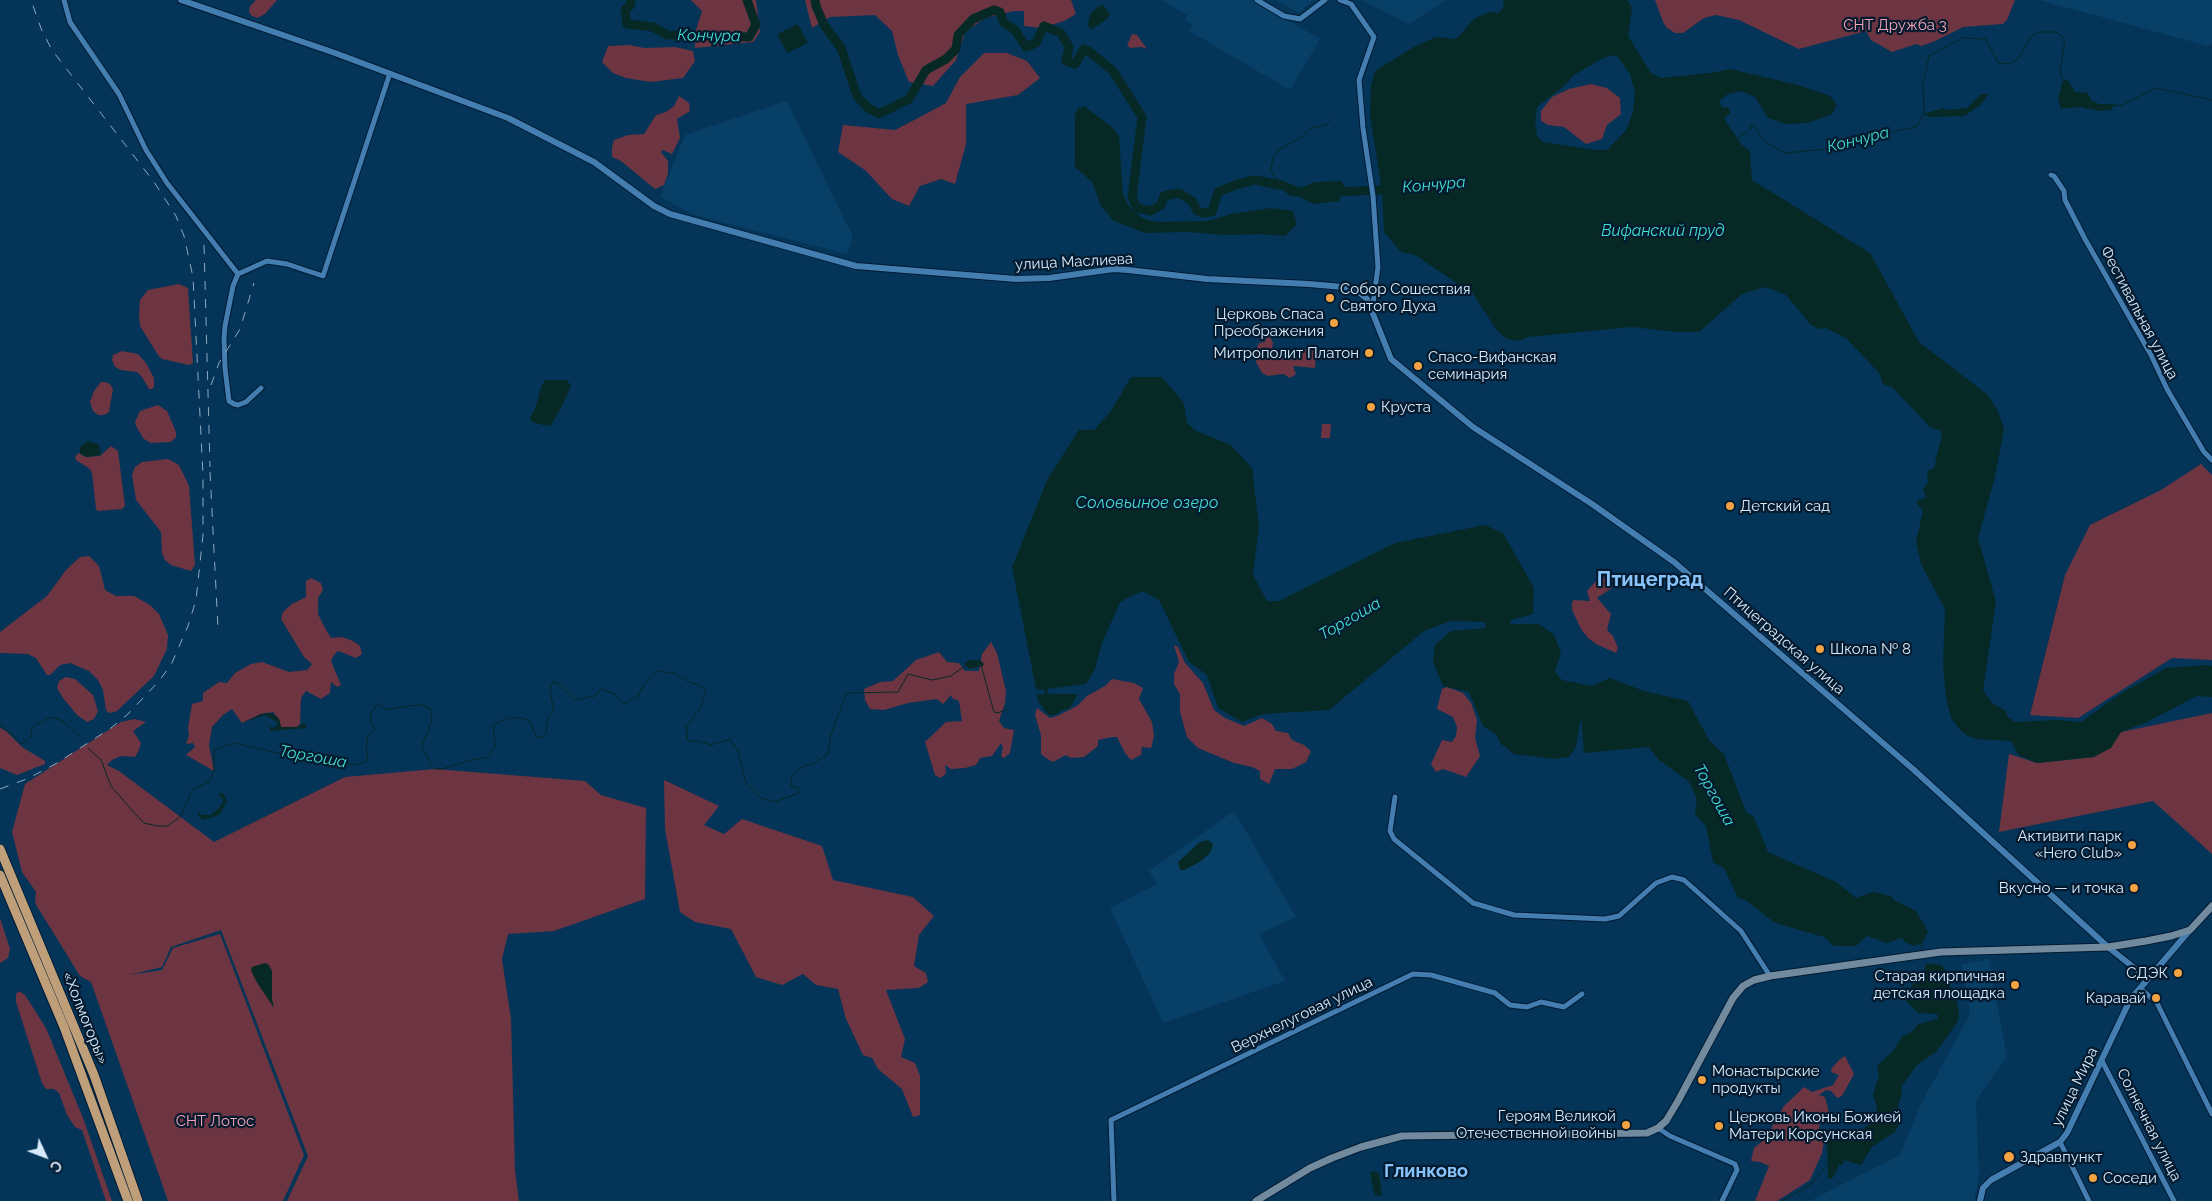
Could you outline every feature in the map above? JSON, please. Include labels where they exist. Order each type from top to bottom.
[{"type":"highway","name":"«Холмогоры»","points":[[0,849],[83,1049],[138,1201]]},
{"type":"highway","name":"«Холмогоры»","points":[[0,875],[64,1027],[128,1201]]},
{"type":"main road","points":[[1256,1201],[1310,1168],[1332,1158],[1361,1147],[1402,1136],[1647,1133],[1658,1128],[1678,1101],[1733,998],[1749,982],[1770,976],[1941,952],[2108,947],[2172,936],[2190,930],[2212,906]]},
{"type":"street","points":[[64,0],[70,22],[119,94],[146,150],[167,184],[238,274]]},
{"type":"street","name":"улица Маслиева","points":[[181,0],[390,73],[508,118],[574,151],[612,174],[654,206],[670,214],[856,266],[1016,279],[1049,278],[1128,270],[1206,279],[1354,288]]},
{"type":"street","points":[[1257,0],[1284,16],[1300,19],[1325,0]]},
{"type":"street","points":[[1340,0],[1351,4],[1374,38],[1360,80],[1363,128],[1373,196],[1378,267],[1372,311]]},
{"type":"street","points":[[261,388],[246,402],[238,405],[229,401],[225,368],[225,326],[230,296],[238,274],[262,263],[274,262],[323,276],[390,73]]},
{"type":"street","name":"Фестивальная улица","points":[[2051,175],[2054,176],[2064,191],[2065,200],[2085,239],[2151,355],[2166,389],[2204,452],[2212,460]]},
{"type":"street","name":"Птицеградская улица","points":[[1354,288],[1367,299],[1391,359],[1473,427],[1592,504],[1674,562],[1914,770],[2108,947],[2147,978]]},
{"type":"street","points":[[1395,797],[1390,831],[1394,839],[1473,903],[1514,915],[1605,919],[1619,916],[1656,883],[1672,877],[1684,880],[1742,931],[1770,976]]},
{"type":"street","name":"улица Мира","points":[[1980,1201],[1983,1188],[1990,1180],[2060,1142],[2067,1133],[2130,1000],[2190,930]]},
{"type":"street","name":"Верхнелуговая улица","points":[[1114,1201],[1111,1120],[1413,974],[1431,975],[1495,993],[1510,1005],[1527,1008],[1541,1002],[1564,1007],[1582,994]]},
{"type":"street","points":[[2140,988],[2157,1003],[2212,1114]]},
{"type":"street","name":"Солнечная улица","points":[[2102,1061],[2174,1201]]},
{"type":"street","points":[[1658,1128],[1670,1136],[1735,1164],[1737,1170],[1722,1201]]},
{"type":"street","points":[[2060,1142],[2089,1201]]},
{"type":"shaded area","points":[[1161,0],[1254,0],[1320,39],[1290,90],[1189,31],[1193,24],[1185,20],[1187,15]]},
{"type":"shaded area","points":[[1275,0],[1313,0],[1299,13]]},
{"type":"shaded area","points":[[1361,0],[1446,0],[1409,24]]},
{"type":"shaded area","points":[[2039,0],[2212,0],[2212,43],[2208,46]]},
{"type":"shaded area","points":[[787,101],[853,237],[847,254],[694,215],[660,197],[685,135]]},
{"type":"shaded area","points":[[1234,811],[1296,917],[1259,934],[1285,981],[1163,1023],[1110,908],[1157,884],[1149,871]]},
{"type":"shaded area","points":[[1989,959],[2007,1057],[1976,1100],[1979,1178],[1974,1201],[1810,1201],[1900,1155],[1921,1104],[1970,1014],[1962,964]]},
{"type":"green space","points":[[256,0],[277,0],[265,14],[257,18],[249,12],[250,6]]},
{"type":"green space","points":[[691,0],[756,0],[760,32],[753,42],[695,48],[696,30],[702,11]]},
{"type":"green space","points":[[805,0],[1071,0],[1076,14],[1064,21],[1042,28],[1024,26],[1024,11],[1014,11],[985,18],[965,32],[956,60],[933,86],[909,82],[898,55],[892,31],[875,15],[830,17],[812,28]]},
{"type":"green space","name":"СНТ Дружба 3","points":[[1655,0],[2015,0],[2007,20],[2003,24],[1963,27],[1933,42],[1921,46],[1916,44],[1892,52],[1871,40],[1866,31],[1799,49],[1739,20],[1716,15],[1704,18],[1683,33],[1675,33],[1667,28],[1663,22]]},
{"type":"green space","points":[[1132,34],[1137,35],[1147,49],[1127,46]]},
{"type":"green space","points":[[630,45],[644,48],[675,47],[693,51],[695,61],[683,78],[651,82],[626,78],[613,73],[602,62],[608,46]]},
{"type":"green space","points":[[984,53],[1007,53],[1027,61],[1040,78],[1018,95],[966,104],[966,144],[955,184],[941,179],[920,186],[909,206],[892,199],[865,170],[838,152],[843,125],[895,130],[946,103],[960,77]]},
{"type":"green space","points":[[1591,84],[1607,88],[1620,98],[1621,114],[1607,125],[1602,139],[1586,144],[1564,127],[1548,125],[1541,121],[1541,111],[1552,97],[1569,89]]},
{"type":"green space","points":[[679,96],[689,103],[690,111],[677,119],[680,138],[672,154],[663,150],[661,152],[668,161],[668,174],[664,185],[655,189],[621,161],[612,157],[612,147],[614,140],[628,135],[644,134],[656,115],[666,112],[674,106]]},
{"type":"green space","points":[[179,284],[188,288],[193,363],[189,365],[162,359],[140,326],[140,300],[148,290]]},
{"type":"green space","points":[[1267,330],[1273,343],[1272,349],[1289,354],[1316,346],[1315,368],[1293,366],[1296,374],[1290,378],[1283,374],[1268,376],[1262,373],[1256,362],[1255,353],[1259,343],[1265,342]]},
{"type":"green space","points":[[122,351],[138,354],[146,363],[154,378],[154,387],[152,389],[149,389],[137,372],[121,370],[115,367],[112,360],[113,355]]},
{"type":"green space","points":[[101,382],[110,384],[113,389],[109,412],[104,415],[98,415],[93,411],[90,402],[94,391]]},
{"type":"green space","points":[[158,405],[167,411],[176,432],[176,437],[171,442],[151,443],[144,439],[137,428],[135,422],[140,411]]},
{"type":"green space","points":[[1322,424],[1331,424],[1330,438],[1321,438]]},
{"type":"green space","points":[[111,446],[118,451],[125,506],[122,509],[98,511],[96,509],[92,473],[89,468],[75,458],[78,453],[86,457],[100,456]]},
{"type":"green space","points":[[168,459],[179,465],[189,486],[195,565],[191,571],[171,565],[165,560],[162,553],[161,532],[136,500],[132,475],[135,467],[142,462]]},
{"type":"green space","points":[[2201,464],[2212,475],[2212,660],[2172,658],[2078,718],[2030,715],[2065,575],[2090,525],[2161,490]]},
{"type":"green space","points":[[89,556],[99,566],[105,590],[116,596],[134,596],[150,605],[159,614],[168,635],[167,649],[154,676],[117,711],[109,713],[106,710],[103,690],[98,680],[89,671],[70,663],[60,665],[50,675],[47,675],[36,658],[28,654],[0,653],[0,632],[47,596],[66,570],[80,557]]},
{"type":"green space","points":[[1604,577],[1612,588],[1597,598],[1611,614],[1607,630],[1613,636],[1618,648],[1616,653],[1596,644],[1588,638],[1581,629],[1572,610],[1572,602],[1574,600],[1590,601],[1587,591],[1597,580]]},
{"type":"green space","points":[[311,578],[321,583],[323,590],[318,598],[318,614],[331,638],[342,637],[360,646],[362,654],[356,658],[338,651],[331,661],[341,685],[337,687],[331,682],[330,693],[321,699],[306,691],[301,698],[300,724],[297,727],[281,727],[279,719],[273,712],[261,714],[242,723],[232,709],[223,715],[212,727],[209,745],[214,771],[186,755],[195,747],[193,743],[186,744],[189,736],[188,728],[192,704],[203,701],[203,693],[219,682],[227,683],[235,673],[251,664],[262,662],[289,672],[307,670],[312,664],[304,657],[281,619],[283,612],[292,604],[306,597],[306,581]]},
{"type":"green space","points":[[991,642],[997,653],[1006,691],[1005,703],[999,721],[1004,728],[1014,730],[1010,753],[1004,758],[1001,756],[1003,748],[1001,743],[992,756],[980,758],[976,765],[951,769],[945,765],[946,773],[941,778],[935,775],[925,742],[946,722],[962,721],[959,701],[952,698],[951,695],[943,704],[937,699],[908,703],[884,710],[870,709],[865,700],[864,689],[880,682],[893,681],[916,660],[939,652],[947,662],[959,663],[965,671],[979,671],[982,654]]},
{"type":"green space","points":[[1174,645],[1178,647],[1185,663],[1203,683],[1214,710],[1225,718],[1244,726],[1262,718],[1272,724],[1276,731],[1288,733],[1292,740],[1304,745],[1311,751],[1306,762],[1292,769],[1275,769],[1269,784],[1260,779],[1260,771],[1234,763],[1198,748],[1187,737],[1180,712],[1180,694],[1174,684],[1174,674],[1179,662]]},
{"type":"green space","points":[[66,677],[75,679],[93,695],[98,711],[94,719],[87,722],[77,715],[63,698],[57,688],[59,681]]},
{"type":"green space","points":[[1112,679],[1134,683],[1143,688],[1139,699],[1152,722],[1154,736],[1151,748],[1142,747],[1141,755],[1131,760],[1117,737],[1112,737],[1098,740],[1098,746],[1084,757],[1071,758],[1066,755],[1053,762],[1041,754],[1041,735],[1035,715],[1037,708],[1050,718],[1057,716],[1077,706],[1087,696],[1105,686]]},
{"type":"green space","points":[[1447,687],[1463,693],[1471,703],[1477,720],[1475,738],[1480,756],[1466,777],[1443,769],[1436,772],[1431,764],[1442,740],[1452,742],[1456,736],[1457,727],[1453,717],[1437,709],[1442,689]]},
{"type":"green space","points":[[2212,713],[2212,854],[2153,801],[1999,832],[2009,754],[2037,763],[2094,757],[2121,732]]},
{"type":"green space","name":"СНТ Лотос","points":[[135,719],[146,722],[133,731],[141,743],[135,757],[121,756],[112,760],[107,765],[119,771],[214,842],[345,777],[435,769],[585,781],[601,795],[646,808],[645,899],[554,931],[508,934],[502,959],[511,1019],[515,1170],[519,1201],[287,1201],[308,1156],[221,930],[171,947],[162,967],[129,975],[162,970],[173,948],[220,934],[304,1155],[283,1201],[168,1201],[91,982],[80,976],[35,903],[36,892],[22,872],[12,832],[25,784],[121,722]]},
{"type":"green space","points":[[0,728],[6,731],[22,747],[45,761],[45,764],[17,775],[0,768]]},
{"type":"green space","points":[[664,780],[719,806],[704,825],[724,834],[742,819],[822,846],[833,880],[913,897],[934,916],[919,935],[914,966],[926,973],[928,982],[919,988],[886,990],[905,1039],[901,1057],[915,1063],[920,1076],[920,1115],[913,1117],[902,1089],[878,1069],[872,1058],[863,1055],[846,1019],[838,989],[816,985],[803,974],[782,985],[756,977],[731,929],[695,922],[680,912],[665,829]]},
{"type":"green space","points":[[0,918],[10,949],[8,958],[0,963]]},
{"type":"green space","points":[[19,991],[25,995],[46,1028],[83,1118],[112,1201],[106,1201],[82,1130],[75,1127],[67,1115],[59,1093],[54,1089],[46,1089],[42,1083],[16,1002],[16,994]]},
{"type":"green space","points":[[1845,1056],[1854,1074],[1842,1096],[1837,1098],[1831,1091],[1826,1090],[1819,1095],[1825,1097],[1829,1113],[1826,1119],[1820,1121],[1819,1128],[1823,1134],[1824,1142],[1822,1153],[1810,1180],[1777,1201],[1755,1201],[1769,1166],[1751,1161],[1754,1148],[1765,1139],[1784,1106],[1804,1087],[1812,1092],[1833,1085],[1839,1075],[1831,1072],[1832,1068]]},
{"type":"water","name":"Вифанский пруд","points":[[1504,0],[1627,0],[1632,8],[1628,36],[1651,73],[1661,78],[1730,69],[1798,85],[1830,96],[1837,105],[1832,114],[1808,123],[1786,124],[1768,118],[1755,97],[1742,91],[1728,94],[1719,101],[1722,108],[1727,107],[1731,112],[1724,119],[1742,145],[1750,151],[1752,180],[1870,253],[1919,342],[1988,395],[1998,411],[2004,429],[1995,477],[1978,538],[1996,602],[1983,690],[1992,703],[2006,711],[2008,717],[2015,722],[2057,720],[2081,722],[2120,694],[2166,668],[2207,665],[2212,666],[2212,697],[2197,696],[2145,723],[2121,732],[2111,748],[2094,757],[2037,763],[2018,755],[2011,741],[1976,739],[1968,736],[1960,730],[1951,718],[1946,698],[1943,665],[1945,609],[1921,564],[1916,542],[1923,511],[1916,502],[1926,497],[1923,488],[1928,483],[1927,471],[1934,468],[1942,434],[1940,430],[1931,428],[1892,387],[1883,384],[1879,373],[1846,338],[1826,328],[1819,329],[1811,325],[1786,295],[1766,287],[1742,294],[1699,332],[1676,332],[1632,327],[1528,337],[1520,341],[1507,339],[1498,332],[1473,294],[1415,255],[1401,252],[1384,232],[1382,190],[1370,116],[1371,85],[1375,71],[1412,48],[1436,37],[1456,39],[1475,18],[1490,12],[1498,13],[1503,8]],"holes":[[[1616,55],[1630,74],[1635,93],[1633,111],[1627,129],[1607,150],[1543,142],[1537,136],[1535,120],[1538,106],[1563,87],[1574,75],[1603,58]]]},
{"type":"water","points":[[1103,5],[1110,14],[1108,18],[1091,30],[1088,25],[1090,15],[1097,7]]},
{"type":"water","points":[[798,24],[808,43],[787,53],[777,34]]},
{"type":"water","points":[[2067,79],[2075,92],[2088,93],[2091,100],[2099,104],[2114,104],[2111,110],[2100,111],[2080,107],[2061,109],[2058,98],[2063,81]]},
{"type":"water","points":[[1981,94],[1989,94],[1979,106],[1964,116],[1929,117],[1924,114],[1943,108],[1946,110],[1967,108]]},
{"type":"water","points":[[1084,106],[1113,128],[1119,136],[1123,195],[1131,209],[1144,219],[1158,222],[1208,221],[1231,214],[1271,208],[1293,211],[1297,224],[1285,236],[1188,232],[1145,233],[1114,221],[1101,206],[1092,182],[1075,167],[1075,114],[1078,109]]},
{"type":"water","points":[[1275,178],[1301,188],[1315,182],[1342,181],[1344,186],[1339,201],[1314,204],[1297,196],[1291,196],[1271,182]]},
{"type":"water","name":"Соловьиное озеро","points":[[1131,377],[1162,377],[1184,403],[1187,423],[1196,431],[1231,445],[1252,468],[1259,526],[1253,575],[1267,601],[1279,601],[1395,543],[1485,525],[1503,533],[1534,588],[1533,614],[1510,620],[1511,624],[1539,624],[1554,635],[1561,653],[1555,672],[1562,680],[1592,686],[1610,678],[1644,691],[1688,701],[1709,740],[1724,754],[1746,812],[1754,817],[1768,852],[1836,882],[1856,898],[1873,892],[1891,896],[1894,900],[1916,911],[1928,932],[1923,942],[1913,946],[1902,938],[1887,943],[1867,936],[1856,946],[1834,946],[1824,937],[1775,923],[1745,900],[1738,898],[1724,868],[1713,862],[1706,826],[1695,814],[1697,799],[1689,782],[1659,760],[1648,747],[1584,753],[1581,716],[1576,747],[1569,757],[1553,759],[1514,754],[1500,743],[1497,735],[1483,726],[1469,692],[1443,686],[1433,662],[1435,645],[1451,631],[1486,628],[1485,622],[1451,621],[1424,631],[1329,710],[1263,714],[1242,722],[1218,708],[1207,675],[1189,662],[1159,600],[1142,591],[1120,602],[1102,643],[1095,669],[1086,684],[1047,689],[1048,694],[1078,694],[1070,708],[1055,715],[1048,715],[1038,701],[1037,694],[1045,694],[1044,690],[1036,689],[1012,567],[1048,478],[1079,430],[1094,430],[1111,411]]},
{"type":"water","points":[[546,380],[567,380],[571,386],[551,425],[547,426],[532,422],[530,418],[535,409],[542,384]]},
{"type":"water","points":[[87,441],[99,444],[101,455],[86,457],[80,453],[80,447]]},
{"type":"water","points":[[968,660],[980,660],[984,664],[983,666],[969,669],[964,664]]},
{"type":"water","points":[[261,714],[274,714],[279,719],[281,727],[297,727],[304,723],[307,726],[305,728],[271,731],[267,725],[272,728],[277,726],[277,722],[265,715],[242,723]]},
{"type":"water","points":[[218,794],[224,794],[227,802],[219,815],[204,820],[200,818],[198,814],[200,811],[201,815],[211,815],[223,803],[223,799]]},
{"type":"water","points":[[1208,840],[1213,844],[1210,853],[1201,861],[1185,870],[1180,870],[1178,862],[1200,842]]},
{"type":"water","points":[[265,963],[269,965],[272,971],[272,999],[274,1008],[251,970],[252,967]]},
{"type":"water","points":[[1927,963],[1941,965],[1949,974],[1950,986],[1956,997],[1959,1013],[1958,1021],[1936,1052],[1917,1065],[1901,1087],[1902,1093],[1898,1105],[1899,1123],[1896,1131],[1872,1147],[1861,1165],[1844,1160],[1843,1164],[1839,1165],[1832,1179],[1828,1178],[1827,1137],[1842,1132],[1857,1133],[1876,1120],[1877,1107],[1873,1095],[1879,1075],[1877,1066],[1893,1051],[1902,1037],[1913,1031],[1918,1024],[1938,1019],[1937,1014],[1918,1013],[1906,1001],[1906,994],[1913,984],[1925,976],[1925,965]]},
{"type":"water","points":[[1371,1171],[1379,1173],[1382,1196],[1375,1195],[1374,1193]]},
{"type":"waterway","name":"Кончура","points":[[631,0],[630,6],[625,9],[627,24],[653,27],[667,35],[749,37],[756,25],[747,0]]},
{"type":"waterway","name":"Кончура","points":[[815,0],[824,25],[841,48],[857,96],[868,108],[879,114],[909,99],[926,70],[946,59],[956,49],[958,35],[973,19],[994,10],[1000,12],[1004,23],[1015,30],[1026,47],[1036,43],[1044,26],[1061,33],[1069,47],[1066,61],[1075,64],[1084,49],[1113,71],[1142,117],[1132,197],[1137,208],[1151,211],[1161,205],[1164,196],[1179,193],[1192,201],[1197,211],[1203,213],[1212,212],[1218,192],[1238,184],[1255,180],[1280,185]]},
{"type":"waterway","name":"Кончура","points":[[1736,139],[1750,130],[1752,124],[1765,142],[1785,153],[1837,148],[1866,137],[1916,127],[1924,114],[1923,84],[1929,56],[1962,38],[1986,39],[1998,63],[2010,64],[2019,58],[2031,37],[2038,32],[2056,32],[2065,39],[2060,71],[2063,81]]},
{"type":"waterway","name":"Кончура","points":[[2113,106],[2122,105],[2156,88],[2212,100]]},
{"type":"waterway","points":[[1275,178],[1271,169],[1273,158],[1277,151],[1300,138],[1311,128],[1326,125],[1331,118]]},
{"type":"waterway","name":"Кончура","points":[[1332,192],[1382,190]]},
{"type":"waterway","name":"Торгоша","points":[[88,748],[101,760],[111,786],[144,823],[168,826],[181,816],[192,790],[209,782],[214,771],[214,750],[233,743],[288,755],[356,765],[366,762],[368,757],[366,750],[368,736],[375,728],[371,722],[371,713],[377,705],[380,704],[386,710],[422,705],[431,709],[432,720],[422,746],[432,766],[435,769],[442,769],[488,757],[495,746],[493,725],[508,718],[522,718],[530,721],[536,737],[542,737],[546,733],[548,717],[554,711],[550,691],[553,681],[559,684],[575,700],[595,696],[601,689],[615,694],[623,704],[638,696],[644,685],[658,671],[673,673],[693,684],[699,684],[706,692],[700,708],[686,727],[688,741],[699,741],[711,745],[730,739],[738,751],[746,783],[761,798],[774,802],[799,793],[798,787],[791,786],[792,777],[801,767],[814,763],[828,754],[830,738],[846,693],[898,692],[908,674],[932,680],[951,676],[966,665]]},
{"type":"waterway","name":"Торгоша","points":[[981,665],[994,712],[998,713],[1007,709]]},
{"type":"waterway","name":"Торгоша","points":[[0,724],[22,744],[31,736],[35,725],[51,717],[63,721],[80,737]]},
{"type":"waterway","name":"Торгоша","points":[[1920,943],[1923,951]]},
{"type":"waterway","name":"Торгоша","points":[[1782,1201],[1811,1184],[1830,1162]]},
{"type":"railway","points":[[0,789],[29,778],[57,763],[111,728],[128,714],[159,681],[171,665],[188,626],[196,600],[203,535],[203,475],[193,277],[184,236],[176,216],[154,182],[52,50],[42,31],[31,0]]},
{"type":"railway","points":[[204,245],[210,467]]},
{"type":"railway","points":[[211,385],[219,363],[240,329],[254,283]]},
{"type":"railway","points":[[210,472],[218,628]]},
{"type":"place","name":"Собор Сошествия Святого Духа","points":[[1330,298]]},
{"type":"place","name":"Церковь Спаса Преображения","points":[[1334,323]]},
{"type":"place","name":"Митрополит Платон","points":[[1369,353]]},
{"type":"place","name":"Спасо-Вифанская семинария","points":[[1418,366]]},
{"type":"place","name":"Круста","points":[[1371,407]]},
{"type":"place","name":"Детский сад","points":[[1730,506]]},
{"type":"place","name":"Школа № 8","points":[[1820,649]]},
{"type":"place","name":"Активити парк «Hero Club»","points":[[2132,845]]},
{"type":"place","name":"Вкусно — и точка","points":[[2134,888]]},
{"type":"place","name":"СДЭК","points":[[2178,973]]},
{"type":"place","name":"Старая кирпичная детская площадка","points":[[2015,985]]},
{"type":"place","name":"Каравай","points":[[2156,998]]},
{"type":"place","name":"Монастырские продукты","points":[[1702,1080]]},
{"type":"place","name":"Героям Великой Отечественной войны","points":[[1626,1125]]},
{"type":"place","name":"Церковь Иконы Божией Матери Корсунская","points":[[1719,1126]]},
{"type":"place","name":"Здравпункт","points":[[2009,1157]]},
{"type":"place","name":"Соседи","points":[[2093,1178]]},
{"type":"district","name":"Птицеград","points":[[1650,580]]},
{"type":"district","name":"Глинково","points":[[1426,1172]]}]
